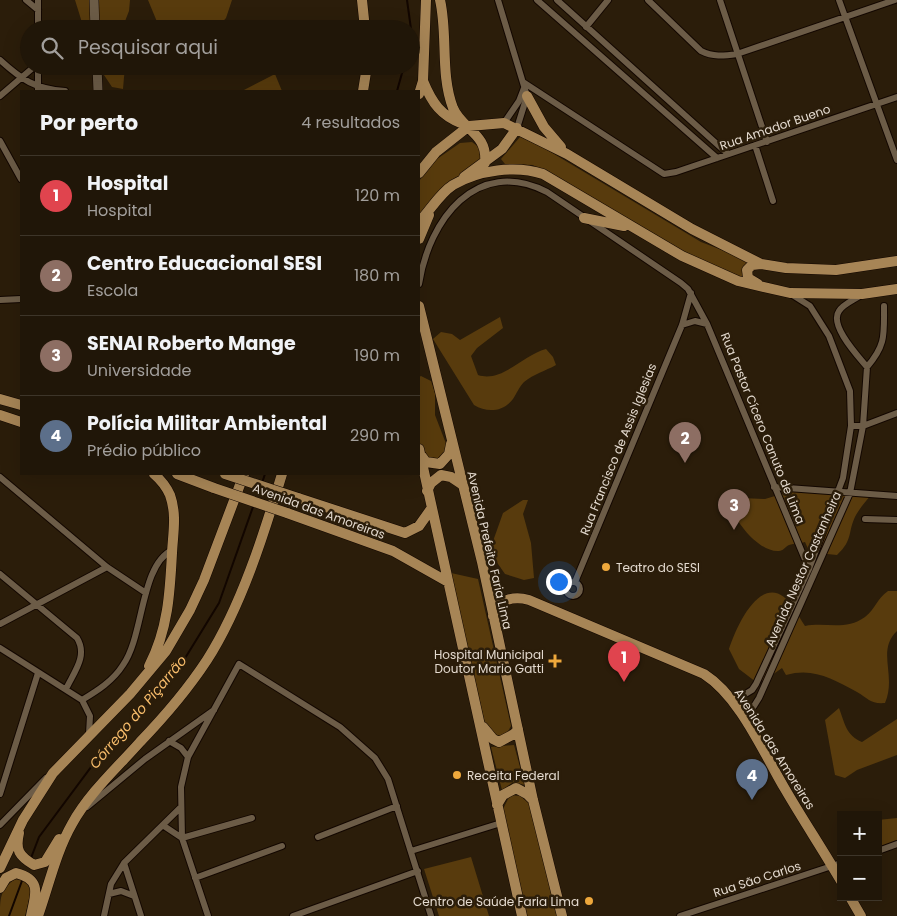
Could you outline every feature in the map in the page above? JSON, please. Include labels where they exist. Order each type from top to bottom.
[{"type":"main road","points":[[362,0],[364,20]]},
{"type":"main road","points":[[420,91],[423,81],[426,0]]},
{"type":"main road","points":[[440,0],[449,95],[456,114],[469,126],[484,146],[485,162]]},
{"type":"main road","points":[[363,90],[366,75]]},
{"type":"main road","points":[[423,81],[431,100],[446,116],[469,126],[504,122],[517,128],[567,154],[692,230],[762,264]]},
{"type":"main road","points":[[525,88],[544,127],[567,154]]},
{"type":"main road","points":[[420,172],[436,152],[469,126]]},
{"type":"main road","points":[[420,221],[453,185],[502,149],[517,128]]},
{"type":"main road","points":[[453,185],[495,171],[510,169],[532,170],[543,174],[632,227],[711,270],[738,281],[764,288],[790,293],[862,294],[893,289],[897,281]]},
{"type":"main road","points":[[420,237],[431,209]]},
{"type":"main road","points":[[584,218],[632,227]]},
{"type":"main road","points":[[764,288],[748,278],[746,274],[752,265],[762,264],[786,268],[836,270],[892,262],[897,272]]},
{"type":"main road","name":"Avenida Prefeito Faria Lima","points":[[420,310],[452,440],[533,800],[562,916]]},
{"type":"main road","points":[[420,335],[427,342]]},
{"type":"main road","points":[[0,399],[20,405]]},
{"type":"main road","points":[[0,415],[20,422]]},
{"type":"main road","points":[[420,453],[426,462],[440,464],[449,454],[452,440]]},
{"type":"main road","points":[[420,456],[481,724],[496,805],[522,916]]},
{"type":"main road","points":[[137,687],[158,648],[170,596],[174,526],[172,503],[164,483],[155,475]]},
{"type":"main road","name":"Avenida das Amoreiras","points":[[180,475],[393,551],[448,582]]},
{"type":"main road","name":"Avenida das Amoreiras","points":[[228,475],[405,533],[419,526],[431,509]]},
{"type":"main road","points":[[0,868],[23,820],[53,773],[137,687],[166,652],[190,610],[210,565],[244,475]]},
{"type":"main road","points":[[23,820],[17,842],[21,857],[34,864],[44,862],[62,833],[116,768],[169,710],[218,642],[227,625],[261,538],[282,476]]},
{"type":"main road","points":[[427,491],[430,482],[441,476],[451,477],[462,485]]},
{"type":"main road","name":"Avenida das Amoreiras","points":[[492,617],[495,608],[500,603],[516,598],[529,600],[704,674],[722,688],[742,715],[836,865]]},
{"type":"main road","points":[[481,724],[487,733],[499,742],[514,734],[518,728]]},
{"type":"main road","points":[[496,805],[504,795],[516,788],[533,800]]},
{"type":"main road","points":[[38,916],[56,859],[74,820]]},
{"type":"main road","points":[[0,888],[6,878],[16,873],[28,876],[36,889],[31,916]]},
{"type":"main road","points":[[852,901],[861,916]]},
{"type":"street","points":[[26,0],[38,10]]},
{"type":"street","points":[[38,0],[38,20]]},
{"type":"street","points":[[94,0],[95,20]]},
{"type":"street","points":[[498,0],[525,88],[517,128]]},
{"type":"street","points":[[537,0],[717,158]]},
{"type":"street","points":[[557,0],[728,154]]},
{"type":"street","points":[[586,27],[608,0]]},
{"type":"street","points":[[648,0],[701,51],[709,55],[719,56],[737,54],[895,0]]},
{"type":"street","points":[[720,0],[767,142]]},
{"type":"street","points":[[839,0],[875,104],[897,160]]},
{"type":"street","points":[[0,60],[21,79],[38,89],[52,90]]},
{"type":"street","points":[[0,96],[26,75]]},
{"type":"street","points":[[37,75],[38,89]]},
{"type":"street","points":[[97,75],[98,90]]},
{"type":"street","points":[[504,122],[519,101],[525,88]]},
{"type":"street","name":"Rua Amador Bueno","points":[[525,88],[659,172],[676,172],[897,97]]},
{"type":"street","points":[[0,141],[20,177]]},
{"type":"street","points":[[711,152],[717,145]]},
{"type":"street","points":[[755,146],[773,201]]},
{"type":"street","name":"Rua Pastor Cícero Canuto de Lima","points":[[420,279],[424,259],[433,234],[454,205],[470,192],[500,182],[526,184],[547,192],[681,283],[691,293],[707,324],[809,569]]},
{"type":"street","points":[[682,325],[691,293]]},
{"type":"street","name":"Avenida Nestor Castanheira","points":[[732,702],[754,687],[809,569],[847,463],[851,426],[850,391],[821,320],[810,306],[790,293]]},
{"type":"street","points":[[862,294],[840,309],[835,321],[838,330],[867,367],[878,355],[881,346],[884,334],[884,306]]},
{"type":"street","points":[[0,300],[20,299]]},
{"type":"street","points":[[686,310],[701,311]]},
{"type":"street","name":"Rua Pastor Cícero Canuto de Lima","points":[[682,325],[695,321],[707,324]]},
{"type":"street","name":"Rua Francisco de Assis Iglesias","points":[[575,582],[682,325]]},
{"type":"street","name":"Avenida Nestor Castanheira","points":[[742,715],[754,706],[759,698],[850,493],[863,426],[867,367]]},
{"type":"street","points":[[851,426],[863,426],[897,413]]},
{"type":"street","points":[[0,477],[107,567],[146,592]]},
{"type":"street","points":[[774,487],[897,496]]},
{"type":"street","points":[[866,519],[897,520]]},
{"type":"street","points":[[82,700],[107,683],[124,665],[141,619],[146,592],[160,560],[164,554],[172,550]]},
{"type":"street","points":[[0,624],[107,567]]},
{"type":"street","points":[[0,574],[35,606],[77,638],[82,646],[83,655],[66,690]]},
{"type":"street","points":[[0,648],[82,700],[90,716],[89,734]]},
{"type":"street","points":[[208,916],[182,838],[181,788],[188,757],[239,664],[333,722],[361,743],[375,758],[388,779],[431,916]]},
{"type":"street","points":[[0,794],[38,673]]},
{"type":"street","points":[[74,820],[169,741],[215,709]]},
{"type":"street","points":[[169,741],[181,748],[188,757]]},
{"type":"street","points":[[0,825],[28,795],[53,773]]},
{"type":"street","points":[[318,836],[397,806]]},
{"type":"street","points":[[104,916],[111,884],[124,863],[139,846],[164,826],[180,808]]},
{"type":"street","points":[[164,826],[182,838],[252,818]]},
{"type":"street","points":[[411,851],[501,823]]},
{"type":"street","points":[[882,850],[897,844]]},
{"type":"street","points":[[195,878],[282,846]]},
{"type":"street","points":[[124,863],[140,916]]},
{"type":"street","name":"Rua São Carlos","points":[[680,916],[836,865]]},
{"type":"street","points":[[293,916],[418,871]]},
{"type":"street","points":[[109,894],[121,891],[134,896]]},
{"type":"shaded area","points":[[75,0],[130,0],[126,20],[81,20]]},
{"type":"shaded area","points":[[148,0],[232,0],[224,20],[156,20]]},
{"type":"shaded area","points":[[104,75],[124,75],[123,89],[112,87]]},
{"type":"shaded area","points":[[275,75],[282,90],[244,90]]},
{"type":"shaded area","points":[[520,137],[544,148],[701,242],[751,261],[741,280],[709,267],[533,165],[505,164],[501,159]]},
{"type":"shaded area","points":[[472,142],[480,148],[482,159],[446,186],[420,216],[420,180],[437,159],[460,143]]},
{"type":"shaded area","points":[[500,317],[503,328],[477,348],[471,356],[478,375],[496,375],[504,372],[537,352],[546,349],[553,357],[556,365],[524,382],[513,399],[505,407],[489,410],[474,405],[433,339],[441,332],[452,334],[460,340]]},
{"type":"shaded area","points":[[420,376],[431,381],[435,393],[435,415],[450,454],[445,463],[435,469],[426,464],[420,449]]},
{"type":"shaded area","points":[[784,488],[859,490],[871,495],[856,515],[848,540],[837,555],[827,554],[813,543],[810,553],[805,542],[789,545],[780,551],[772,550],[756,541],[742,527],[731,503],[741,498],[765,499],[785,493]]},
{"type":"shaded area","points":[[523,500],[528,500],[523,514],[531,543],[534,578],[524,580],[505,574],[491,554],[492,544],[503,513]]},
{"type":"shaded area","points":[[451,573],[478,579],[511,726],[507,733],[500,736],[493,734],[485,724]]},
{"type":"shaded area","points":[[888,591],[897,591],[897,631],[888,647],[889,683],[885,703],[873,702],[848,687],[814,673],[805,672],[786,675],[782,668],[765,680],[756,682],[739,669],[729,649],[742,619],[756,600],[765,594],[774,593],[784,597],[805,626],[851,624],[865,617]]},
{"type":"shaded area","points":[[839,708],[849,732],[862,742],[897,719],[897,755],[857,770],[845,778],[835,775],[825,720]]},
{"type":"shaded area","points":[[514,745],[525,785],[513,782],[502,790],[491,747]]},
{"type":"shaded area","points":[[510,795],[520,796],[530,804],[557,916],[527,916],[503,809]]},
{"type":"shaded area","points":[[897,818],[897,842],[882,847],[882,820]]},
{"type":"shaded area","points":[[471,857],[489,916],[439,916],[424,869]]},
{"type":"shaded area","points":[[15,879],[26,882],[31,890],[25,916],[0,916],[2,895],[6,887]]},
{"type":"waterway","name":"Córrego do Piçarrão","points":[[407,0],[410,20]]},
{"type":"waterway","name":"Córrego do Piçarrão","points":[[397,90],[401,75]]},
{"type":"waterway","name":"Córrego do Piçarrão","points":[[262,483],[265,475]]},
{"type":"waterway","name":"Córrego do Piçarrão","points":[[31,858],[39,837],[100,755],[179,668],[219,603],[254,504]]},
{"type":"waterway","name":"Córrego do Piçarrão","points":[[9,916],[23,878]]},
{"type":"place","name":"Centro Educacional SESI","points":[[685,463]]},
{"type":"place","name":"SENAI Roberto Mange","points":[[734,530]]},
{"type":"place","name":"Teatro do SESI","points":[[606,567]]},
{"type":"place","name":"Hospital Municipal Doutor Mario Gatti","points":[[555,661]]},
{"type":"place","name":"Hospital","points":[[624,682]]},
{"type":"place","name":"Receita Federal","points":[[457,775]]},
{"type":"place","name":"Polícia Militar Ambiental","points":[[752,800]]},
{"type":"place","name":"Centro de Saúde Faria Lima","points":[[589,901]]}]
